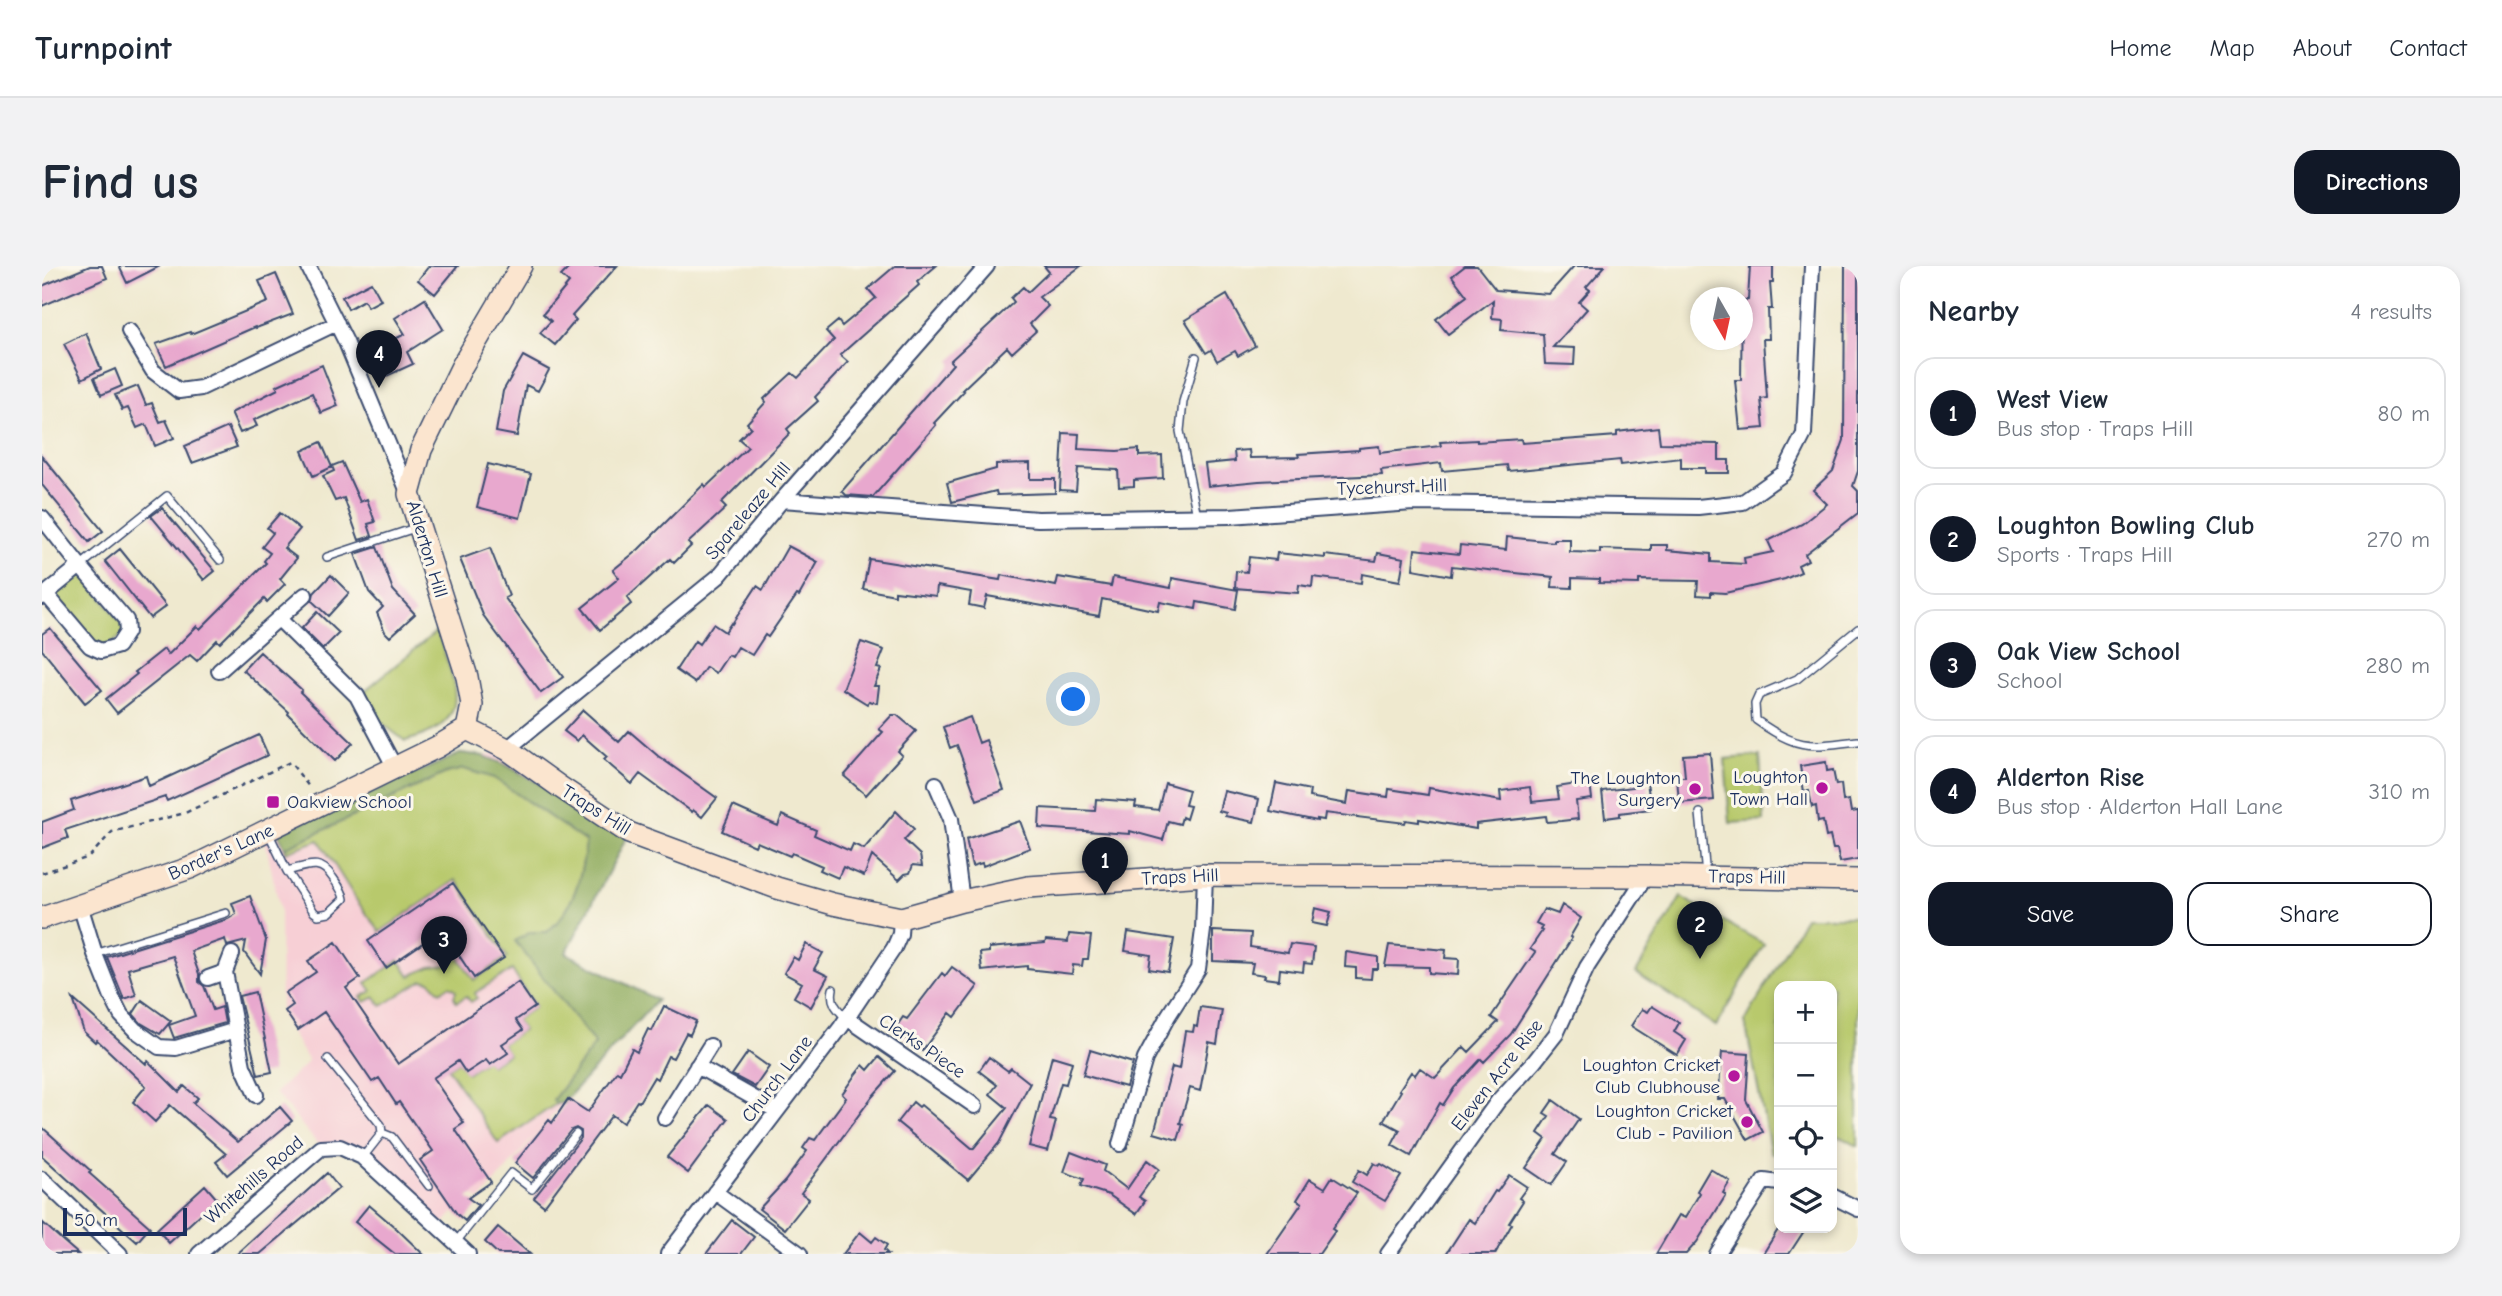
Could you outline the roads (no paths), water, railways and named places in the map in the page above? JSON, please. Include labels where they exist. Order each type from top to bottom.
[{"type":"street","points":[[308,266],[337,323],[409,494]]},
{"type":"street","name":"Alderton Hill","points":[[467,729],[472,705],[467,677],[409,494],[421,450],[462,366],[521,266]]},
{"type":"street","name":"Spareleaze Hill","points":[[507,749],[719,576],[987,266]]},
{"type":"street","name":"Tycehurst Hill","points":[[782,500],[1038,519],[1197,516],[1413,503],[1698,507],[1743,502],[1784,473],[1804,434],[1812,266]]},
{"type":"street","points":[[129,331],[153,371],[180,391],[201,388],[337,323]]},
{"type":"street","points":[[42,518],[126,620],[127,632],[118,646],[101,651],[90,646],[44,596],[80,566]]},
{"type":"street","points":[[219,671],[305,595]]},
{"type":"street","points":[[279,619],[357,696],[394,766]]},
{"type":"street","name":"Traps Hill","points":[[467,729],[507,749],[629,833],[777,888],[833,904],[901,918],[1028,887],[1205,875],[1646,876],[1858,880]]},
{"type":"street","name":"Border's Lane","points":[[42,918],[190,869],[437,747],[467,729]]},
{"type":"street","points":[[936,784],[951,819],[962,901]]},
{"type":"street","points":[[1120,1144],[1145,1059],[1198,969],[1205,875]]},
{"type":"street","name":"Eleven Acre Rise","points":[[1388,1254],[1498,1101],[1556,1034],[1587,967],[1646,876]]},
{"type":"street","points":[[80,905],[95,954],[121,1015],[135,1030],[159,1047],[176,1048],[236,1030]]},
{"type":"street","name":"Church Lane","points":[[668,1254],[847,1018],[894,948],[900,934],[901,918]]},
{"type":"street","points":[[232,954],[225,972],[243,1066],[256,1095]]},
{"type":"street","points":[[208,978],[225,972]]},
{"type":"street","name":"Clerks Piece","points":[[847,1018],[975,1106]]},
{"type":"street","points":[[665,1118],[710,1045]]},
{"type":"street","points":[[697,1066],[777,1111]]},
{"type":"street","name":"Whitehills Road","points":[[199,1254],[321,1148],[340,1147],[362,1157],[468,1254]]},
{"type":"street","points":[[42,1179],[120,1254]]},
{"type":"street","points":[[1717,1254],[1764,1181],[1774,1182]]},
{"type":"street","points":[[715,1192],[800,1254]]},
{"type":"street","points":[[1837,1198],[1858,1209]]},
{"type":"lane","points":[[1196,357],[1183,402],[1180,430],[1197,516]]},
{"type":"lane","points":[[80,566],[167,496],[220,560]]},
{"type":"lane","points":[[327,557],[419,527]]},
{"type":"lane","points":[[1858,629],[1797,679],[1759,695],[1755,704],[1756,720],[1791,742],[1817,746],[1858,741]]},
{"type":"lane","points":[[1700,813],[1706,877]]},
{"type":"lane","points":[[268,832],[287,871],[314,912],[318,915],[329,913],[344,899],[336,882],[322,866],[315,864],[287,871]]},
{"type":"lane","points":[[95,954],[226,912]]},
{"type":"lane","points":[[833,989],[831,996],[834,1005],[847,1018]]},
{"type":"lane","points":[[328,1059],[380,1125],[382,1133]]},
{"type":"lane","points":[[362,1157],[382,1133]]},
{"type":"lane","points":[[382,1133],[392,1137],[429,1186]]},
{"type":"lane","points":[[456,1243],[511,1173],[531,1189],[576,1134]]},
{"type":"place","name":"Alderton Rise","points":[[379,388]]},
{"type":"place","name":"Loughton Town Hall","points":[[1822,788]]},
{"type":"place","name":"The Loughton Surgery","points":[[1695,789]]},
{"type":"place","name":"Oakview School","points":[[273,802]]},
{"type":"place","name":"West View","points":[[1105,895]]},
{"type":"place","name":"Loughton Bowling Club","points":[[1700,959]]},
{"type":"place","name":"Oak View School","points":[[444,974]]},
{"type":"place","name":"Loughton Cricket Club Clubhouse","points":[[1734,1076]]},
{"type":"place","name":"Loughton Cricket Club - Pavilion","points":[[1747,1122]]}]
